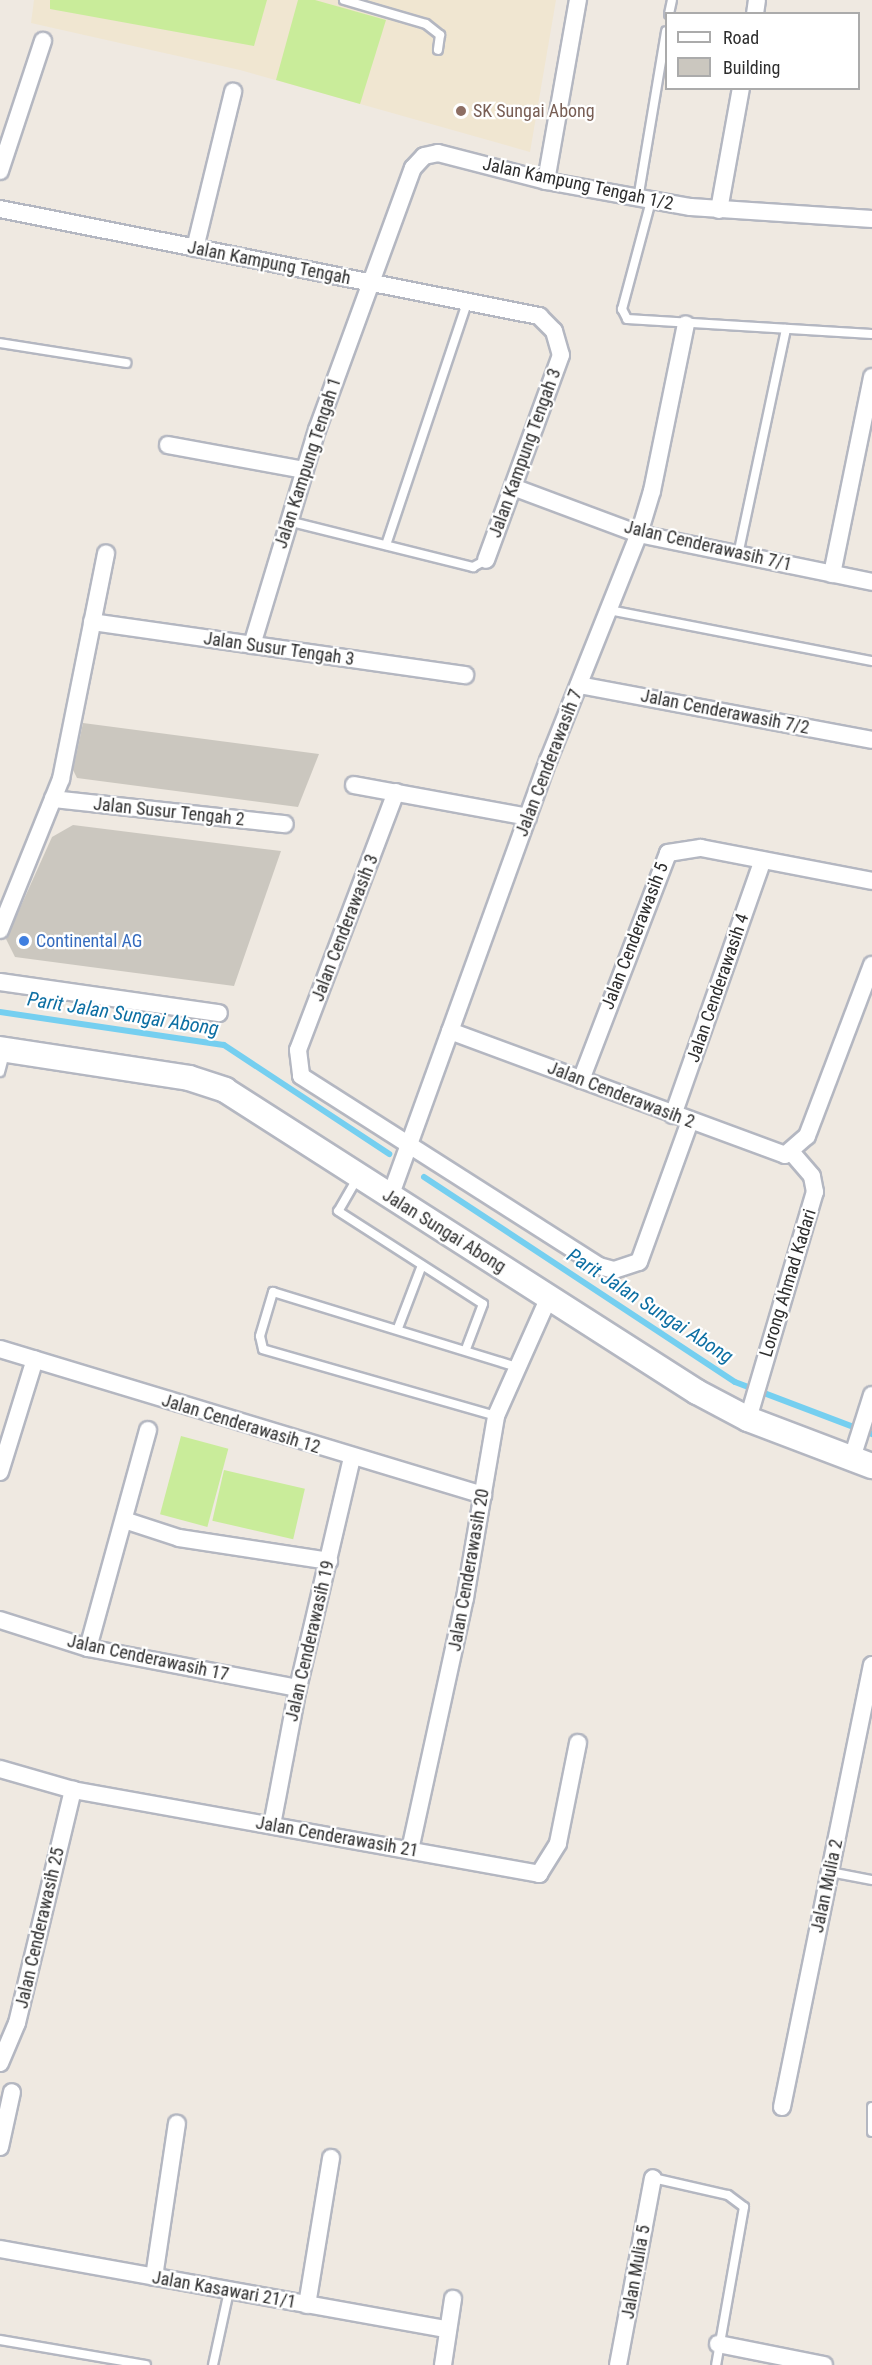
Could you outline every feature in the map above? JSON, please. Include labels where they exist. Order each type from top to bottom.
[{"type":"street","points":[[546,181],[579,0]]},
{"type":"street","points":[[0,171],[43,41]]},
{"type":"street","points":[[719,210],[741,90]]},
{"type":"street","points":[[195,248],[234,92]]},
{"type":"street","name":"Jalan Kampung Tengah 1/2","points":[[370,283],[413,168],[424,156],[438,153],[546,181],[644,200],[719,210],[872,219]]},
{"type":"street","name":"Jalan Kampung Tengah","points":[[0,209],[539,316]]},
{"type":"street","name":"Jalan Kampung Tengah 1","points":[[252,645],[287,521],[370,283]]},
{"type":"street","name":"Jalan Kampung Tengah 3","points":[[486,560],[561,355],[554,331],[539,316]]},
{"type":"street","name":"Jalan Cenderawasih 7","points":[[390,1197],[528,817],[639,534],[652,491],[686,324]]},
{"type":"street","points":[[832,574],[872,377]]},
{"type":"street","points":[[168,445],[304,470]]},
{"type":"street","name":"Jalan Cenderawasih 7/1","points":[[513,487],[639,534],[872,582]]},
{"type":"street","points":[[0,930],[53,799],[106,553]]},
{"type":"street","name":"Jalan Susur Tengah 3","points":[[92,622],[465,675]]},
{"type":"street","name":"Jalan Cenderawasih 7/2","points":[[579,685],[872,740]]},
{"type":"street","points":[[354,785],[528,817]]},
{"type":"street","name":"Jalan Cenderawasih 3","points":[[396,792],[298,1050],[297,1064],[311,1084],[409,1145]]},
{"type":"street","name":"Jalan Susur Tengah 2","points":[[53,799],[285,825]]},
{"type":"street","name":"Jalan Cenderawasih 5","points":[[581,1080],[668,853],[701,848],[872,881]]},
{"type":"street","name":"Jalan Cenderawasih 4","points":[[674,1115],[763,860]]},
{"type":"street","points":[[792,1153],[807,1136],[872,965]]},
{"type":"street","points":[[0,982],[219,1013]]},
{"type":"street","name":"Jalan Cenderawasih 2","points":[[450,1031],[775,1154],[792,1153]]},
{"type":"street","name":"Jalan Sungai Abong","points":[[2,1057],[189,1078],[225,1090],[390,1197],[748,1419],[862,1462]]},
{"type":"street","points":[[409,1145],[598,1266],[614,1269],[639,1262],[690,1121]]},
{"type":"street","name":"Lorong Ahmad Kadari","points":[[748,1419],[815,1192],[812,1176],[792,1153]]},
{"type":"street","name":"Jalan Cenderawasih 20","points":[[410,1850],[483,1495],[496,1416],[549,1297]]},
{"type":"street","name":"Jalan Cenderawasih 12","points":[[0,1349],[352,1458],[483,1495]]},
{"type":"street","points":[[0,1472],[36,1359]]},
{"type":"street","points":[[862,1462],[861,1423],[872,1395]]},
{"type":"street","points":[[88,1648],[148,1430]]},
{"type":"street","name":"Jalan Cenderawasih 19","points":[[272,1825],[298,1688],[352,1458]]},
{"type":"street","points":[[124,1520],[179,1538],[329,1561]]},
{"type":"street","name":"Jalan Cenderawasih 17","points":[[0,1620],[88,1648],[298,1688]]},
{"type":"street","name":"Jalan Mulia 2","points":[[782,2107],[872,1665]]},
{"type":"street","name":"Jalan Cenderawasih 21","points":[[0,1769],[73,1790],[539,1874],[558,1843],[578,1743]]},
{"type":"street","name":"Jalan Cenderawasih 25","points":[[0,2063],[17,2023],[73,1790]]},
{"type":"street","points":[[0,2147],[12,2092]]},
{"type":"street","points":[[154,2277],[177,2124]]},
{"type":"street","points":[[307,2305],[331,2158]]},
{"type":"street","name":"Jalan Mulia 5","points":[[618,2365],[653,2178]]},
{"type":"street","name":"Jalan Kasawari 21/1","points":[[0,2250],[448,2330]]},
{"type":"street","points":[[444,2365],[453,2299]]},
{"type":"street","points":[[718,2344],[824,2365]]},
{"type":"lane","points":[[344,0],[426,24],[440,35],[438,50]]},
{"type":"lane","points":[[665,39],[644,200],[623,315],[632,320],[872,334]]},
{"type":"lane","points":[[386,545],[467,303]]},
{"type":"lane","points":[[738,555],[786,330]]},
{"type":"lane","points":[[0,343],[126,363]]},
{"type":"lane","points":[[287,521],[473,567],[486,560]]},
{"type":"lane","points":[[609,610],[872,661]]},
{"type":"lane","points":[[358,1176],[338,1211],[483,1304],[466,1349]]},
{"type":"lane","points":[[398,1329],[422,1264]]},
{"type":"lane","points":[[496,1416],[263,1349],[260,1342],[273,1292],[517,1366]]},
{"type":"lane","points":[[830,1872],[872,1880]]},
{"type":"lane","points":[[872,2108],[872,2132]]},
{"type":"lane","points":[[653,2178],[728,2195],[744,2207],[716,2365]]},
{"type":"lane","points":[[213,2365],[229,2291]]},
{"type":"lane","points":[[0,2340],[146,2365]]},
{"type":"shaded area","name":"SK Sungai Abong","points":[[34,0],[556,0],[530,152],[240,70],[31,23]]},
{"type":"green space","points":[[50,0],[267,0],[254,46],[50,9]]},
{"type":"green space","points":[[298,0],[315,0],[386,20],[360,104],[276,80]]},
{"type":"green space","points":[[181,1436],[228,1449],[207,1527],[160,1514]]},
{"type":"green space","points":[[224,1470],[305,1489],[293,1539],[212,1521]]},
{"type":"building","points":[[83,723],[319,754],[298,807],[77,778],[73,770]]},
{"type":"building","points":[[73,825],[281,851],[234,986],[15,957],[6,939],[52,837]]},
{"type":"waterway","name":"Parit Jalan Sungai Abong","points":[[0,1012],[224,1045],[389,1154]]},
{"type":"waterway","name":"Parit Jalan Sungai Abong","points":[[424,1177],[735,1382],[872,1434]]},
{"type":"place","name":"SK Sungai Abong","points":[[461,111]]},
{"type":"place","name":"Continental AG","points":[[24,941]]}]
